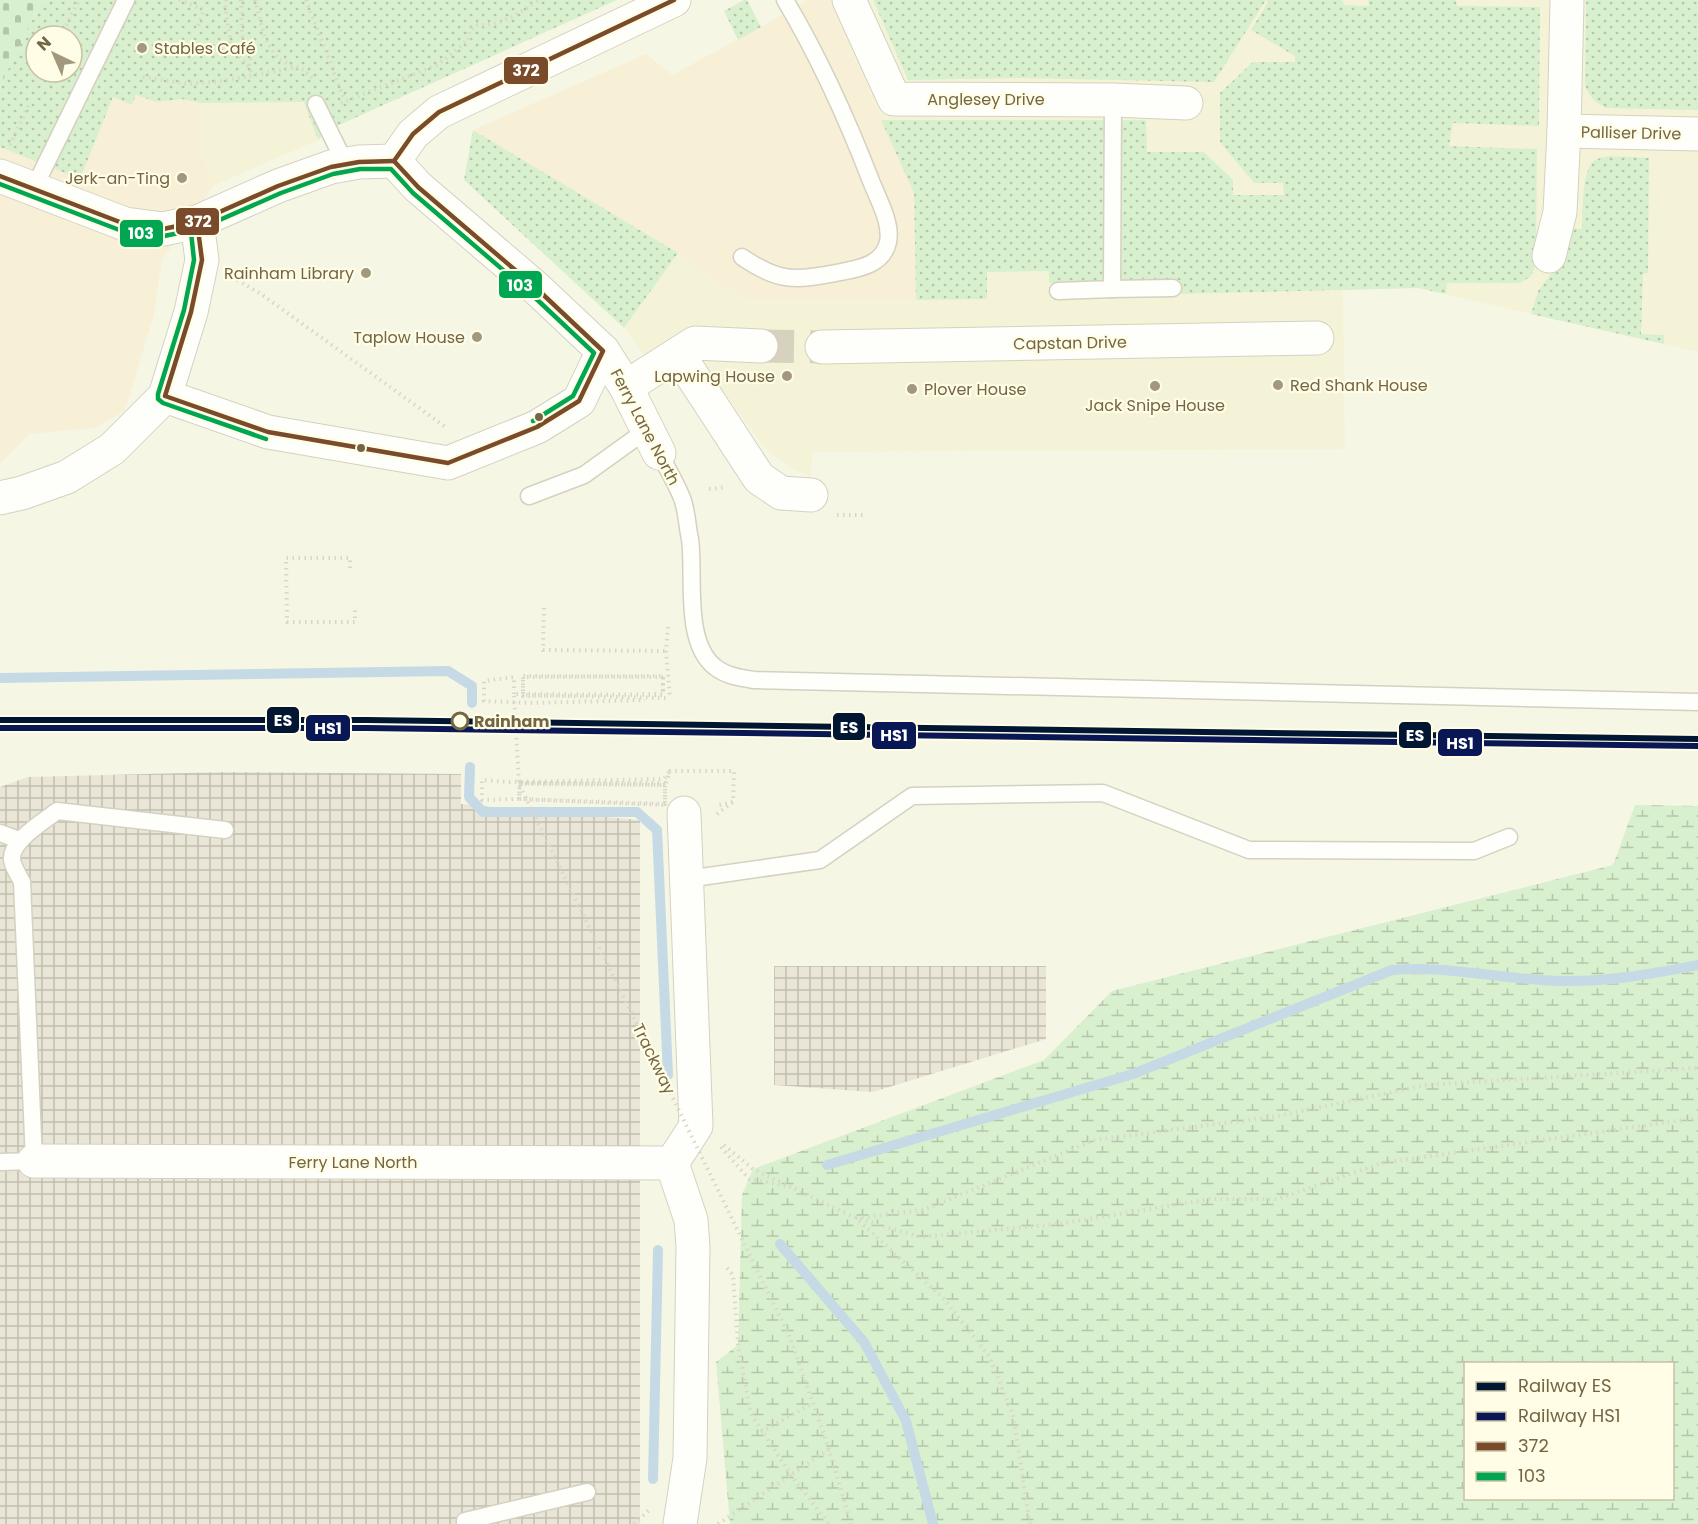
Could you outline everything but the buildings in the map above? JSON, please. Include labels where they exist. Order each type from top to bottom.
[{"type":"street","points":[[4,163],[33,190],[125,224],[163,229],[196,222],[278,186],[345,163],[394,161],[413,134],[439,112],[674,0]]},
{"type":"street","name":"Anglesey Drive","points":[[849,0],[894,99],[1113,100],[1186,103]]},
{"type":"street","name":"Palliser Drive","points":[[1549,255],[1560,212],[1567,0]]},
{"type":"street","name":"Palliser Drive","points":[[1564,132],[1698,134]]},
{"type":"street","name":"Ferry Lane North","points":[[394,161],[418,187],[535,287],[603,351],[626,387],[654,441]]},
{"type":"street","points":[[0,498],[67,477],[112,449],[165,396],[191,312],[202,260],[196,222]]},
{"type":"street","name":"Capstan Drive","points":[[822,347],[1317,338]]},
{"type":"street","points":[[626,387],[695,343],[761,346]]},
{"type":"street","points":[[165,396],[268,432],[448,463],[537,427],[579,401],[603,351]]},
{"type":"street","points":[[678,354],[759,478],[781,493],[811,495]]},
{"type":"street","points":[[680,1524],[690,1458],[693,1246],[691,1220],[672,1163],[702,1129],[684,813]]},
{"type":"street","name":"Ferry Lane North","points":[[34,1161],[672,1163]]},
{"type":"lane","points":[[33,190],[126,0]]},
{"type":"lane","points":[[742,257],[756,267],[790,279],[814,277],[866,267],[880,257],[888,243],[884,214],[847,119],[785,0]]},
{"type":"lane","points":[[1112,289],[1113,100]]},
{"type":"lane","points":[[316,104],[345,163]]},
{"type":"lane","points":[[1058,291],[1173,288]]},
{"type":"lane","points":[[529,495],[584,475],[654,441]]},
{"type":"lane","name":"Ferry Lane North","points":[[654,441],[683,500],[690,542],[696,631],[704,656],[716,668],[729,675],[754,680],[1698,702]]},
{"type":"lane","points":[[687,879],[820,860],[912,796],[1103,793],[1249,850],[1474,851],[1509,837]]},
{"type":"lane","points":[[0,1162],[34,1161],[22,882],[12,861],[13,850],[19,840],[57,811],[225,830]]},
{"type":"lane","points":[[0,833],[19,840]]},
{"type":"lane","points":[[465,1524],[465,1521],[586,1492]]},
{"type":"path","points":[[67,24],[79,0]]},
{"type":"path","points":[[179,0],[204,10],[197,29]]},
{"type":"path","points":[[226,0],[231,47],[249,67],[252,75]]},
{"type":"path","points":[[241,0],[242,35],[251,60],[249,67]]},
{"type":"path","points":[[143,76],[188,84],[222,81],[298,67],[278,58],[265,38],[255,0]]},
{"type":"path","points":[[306,0],[345,101],[437,65],[469,40],[469,32],[476,25],[493,26],[518,14],[539,0]]},
{"type":"path","points":[[192,53],[231,47]]},
{"type":"path","points":[[4,163],[30,102]]},
{"type":"path","points":[[202,260],[261,294],[478,450]]},
{"type":"path","points":[[350,568],[350,558],[286,558],[287,622],[355,622],[355,610]]},
{"type":"path","points":[[544,608],[543,650],[666,651]]},
{"type":"path","points":[[519,799],[520,784],[514,694],[514,677],[484,681],[484,701],[531,703],[670,698],[523,695],[523,676],[569,676],[593,676],[663,676],[663,694],[523,696],[523,677],[569,676]]},
{"type":"path","points":[[514,694],[663,695],[663,676],[593,676]]},
{"type":"path","points":[[520,784],[519,799],[665,804],[665,784],[670,771]]},
{"type":"path","points":[[587,802],[482,800],[482,780],[508,782],[664,779],[670,771]]},
{"type":"path","points":[[670,771],[734,771],[733,802],[684,813]]},
{"type":"path","points":[[520,784],[665,784]]},
{"type":"path","name":"Trackway","points":[[520,784],[789,1335],[829,1449],[851,1524]]},
{"type":"path","points":[[856,1218],[922,1210],[1095,1140],[1278,1116],[1426,1084],[1698,1068]]},
{"type":"path","points":[[702,1129],[753,1169],[856,1218],[920,1237],[1058,1224],[1210,1199],[1276,1199],[1382,1163],[1698,1118]]},
{"type":"path","points":[[702,1129],[749,1179],[795,1187]]},
{"type":"path","points":[[856,1218],[944,1299],[989,1356],[1013,1415],[1030,1524]]},
{"type":"path","points":[[726,1266],[733,1275],[738,1345],[751,1414],[790,1474],[829,1524]]},
{"type":"path","points":[[761,1432],[813,1403]]},
{"type":"path","points":[[718,1524],[829,1449]]},
{"type":"shaded area","points":[[806,0],[829,0],[914,193],[916,300],[741,298],[678,253],[473,130],[646,54],[672,75]]},
{"type":"shaded area","points":[[829,0],[1698,0],[1698,352],[1418,288],[1343,290],[1345,449],[812,452],[811,477],[796,471],[774,456],[760,442],[703,363],[662,378],[624,328],[678,253],[742,298],[897,154]]},
{"type":"shaded area","points":[[136,95],[157,102],[182,99],[200,103],[199,145],[213,186],[162,260],[154,314],[125,411],[95,428],[29,434],[0,464],[0,147],[80,179],[113,97],[132,105]]},
{"type":"shaded area","points":[[305,102],[318,140],[213,186],[199,145],[200,103]]},
{"type":"shaded area","points":[[225,772],[461,774],[461,804],[640,820],[640,1524],[0,1524],[0,787],[28,777]]},
{"type":"shaded area","points":[[774,966],[1046,966],[1046,1039],[873,1092],[774,1085]]},
{"type":"green space","points":[[0,0],[42,0],[30,24],[24,24],[24,37],[0,86]]},
{"type":"green space","points":[[42,0],[617,0],[328,130],[318,140],[304,102],[200,103],[182,99],[157,102],[136,95],[132,105],[113,97],[80,179],[0,147],[0,86],[24,37],[24,84],[84,84],[84,24],[30,24]]},
{"type":"green space","points":[[747,0],[761,27],[738,40],[724,11]]},
{"type":"green space","points":[[873,0],[1266,0],[1214,82],[1020,78],[908,80]]},
{"type":"green space","points":[[1266,0],[1342,0],[1344,5],[1369,6],[1368,0],[1456,0],[1457,6],[1540,7],[1539,126],[1453,123],[1449,146],[1537,149],[1536,266],[1530,277],[1520,283],[1447,283],[1446,294],[1418,288],[1180,294],[1179,280],[1119,281],[1117,120],[1146,120],[1147,152],[1204,152],[1233,180],[1233,195],[1284,195],[1283,183],[1254,183],[1220,142],[1220,93],[1253,62],[1295,62],[1295,56],[1251,30],[1268,2]]},
{"type":"green space","points":[[1586,0],[1698,0],[1698,110],[1606,108],[1593,99],[1585,85]]},
{"type":"green space","points":[[881,120],[1106,120],[1106,285],[1049,283],[1049,271],[987,272],[987,299],[916,300],[914,193]]},
{"type":"green space","points":[[473,130],[678,253],[624,328],[464,180]]},
{"type":"green space","points":[[1608,156],[1649,158],[1648,273],[1643,274],[1641,334],[1664,335],[1664,344],[1531,314],[1538,291],[1561,261],[1566,228],[1582,229],[1585,182],[1590,165],[1595,160]]},
{"type":"green space","points":[[1635,805],[1698,806],[1698,1524],[730,1524],[716,1362],[738,1345],[742,1195],[753,1169],[1044,1060],[1112,991],[1613,865]]},
{"type":"waterway","points":[[0,678],[448,671],[472,686],[472,703]]},
{"type":"waterway","points":[[470,767],[469,797],[483,812],[637,812],[657,830],[668,1075]]},
{"type":"waterway","points":[[827,1165],[1133,1074],[1392,970],[1434,969],[1540,980],[1579,981],[1630,977],[1698,965]]},
{"type":"waterway","points":[[780,1244],[864,1342],[906,1421],[933,1524]]},
{"type":"waterway","points":[[653,1479],[658,1250]]},
{"type":"tunnel","points":[[761,346],[822,347]]},
{"type":"rail line","name":"ES","points":[[0,720],[367,720],[1698,739]]},
{"type":"rail line","name":"HS1","points":[[0,728],[367,728],[1698,746]]},
{"type":"transit line","name":"372","points":[[394,161],[413,134],[439,112],[674,0]]},
{"type":"transit line","name":"372","points":[[0,176],[125,224],[163,229],[197,222],[278,186],[331,167],[359,162],[394,161]]},
{"type":"transit line","name":"372","points":[[197,222],[202,260],[191,312],[165,396],[268,432],[448,463],[537,427],[579,401],[603,351],[535,287],[418,187],[394,161]]},
{"type":"transit line","name":"103","points":[[0,184],[122,231],[164,236],[199,229],[281,193],[333,174],[360,169],[391,169],[413,193],[530,293],[594,353],[573,396],[533,421]]},
{"type":"transit line","name":"103","points":[[190,223],[194,260],[184,310],[158,399],[163,403],[266,439]]},
{"type":"place","name":"Stables Café","points":[[142,48]]},
{"type":"place","name":"Jerk-an-Ting","points":[[182,178]]},
{"type":"place","name":"Rainham Library","points":[[366,273]]},
{"type":"place","name":"Taplow House","points":[[477,337]]},
{"type":"place","name":"Lapwing House","points":[[787,376]]},
{"type":"place","name":"Red Shank House","points":[[1278,385]]},
{"type":"place","name":"Jack Snipe House","points":[[1155,386]]},
{"type":"place","name":"Plover House","points":[[912,389]]},
{"type":"place","name":"Rainham","points":[[460,721]]}]
